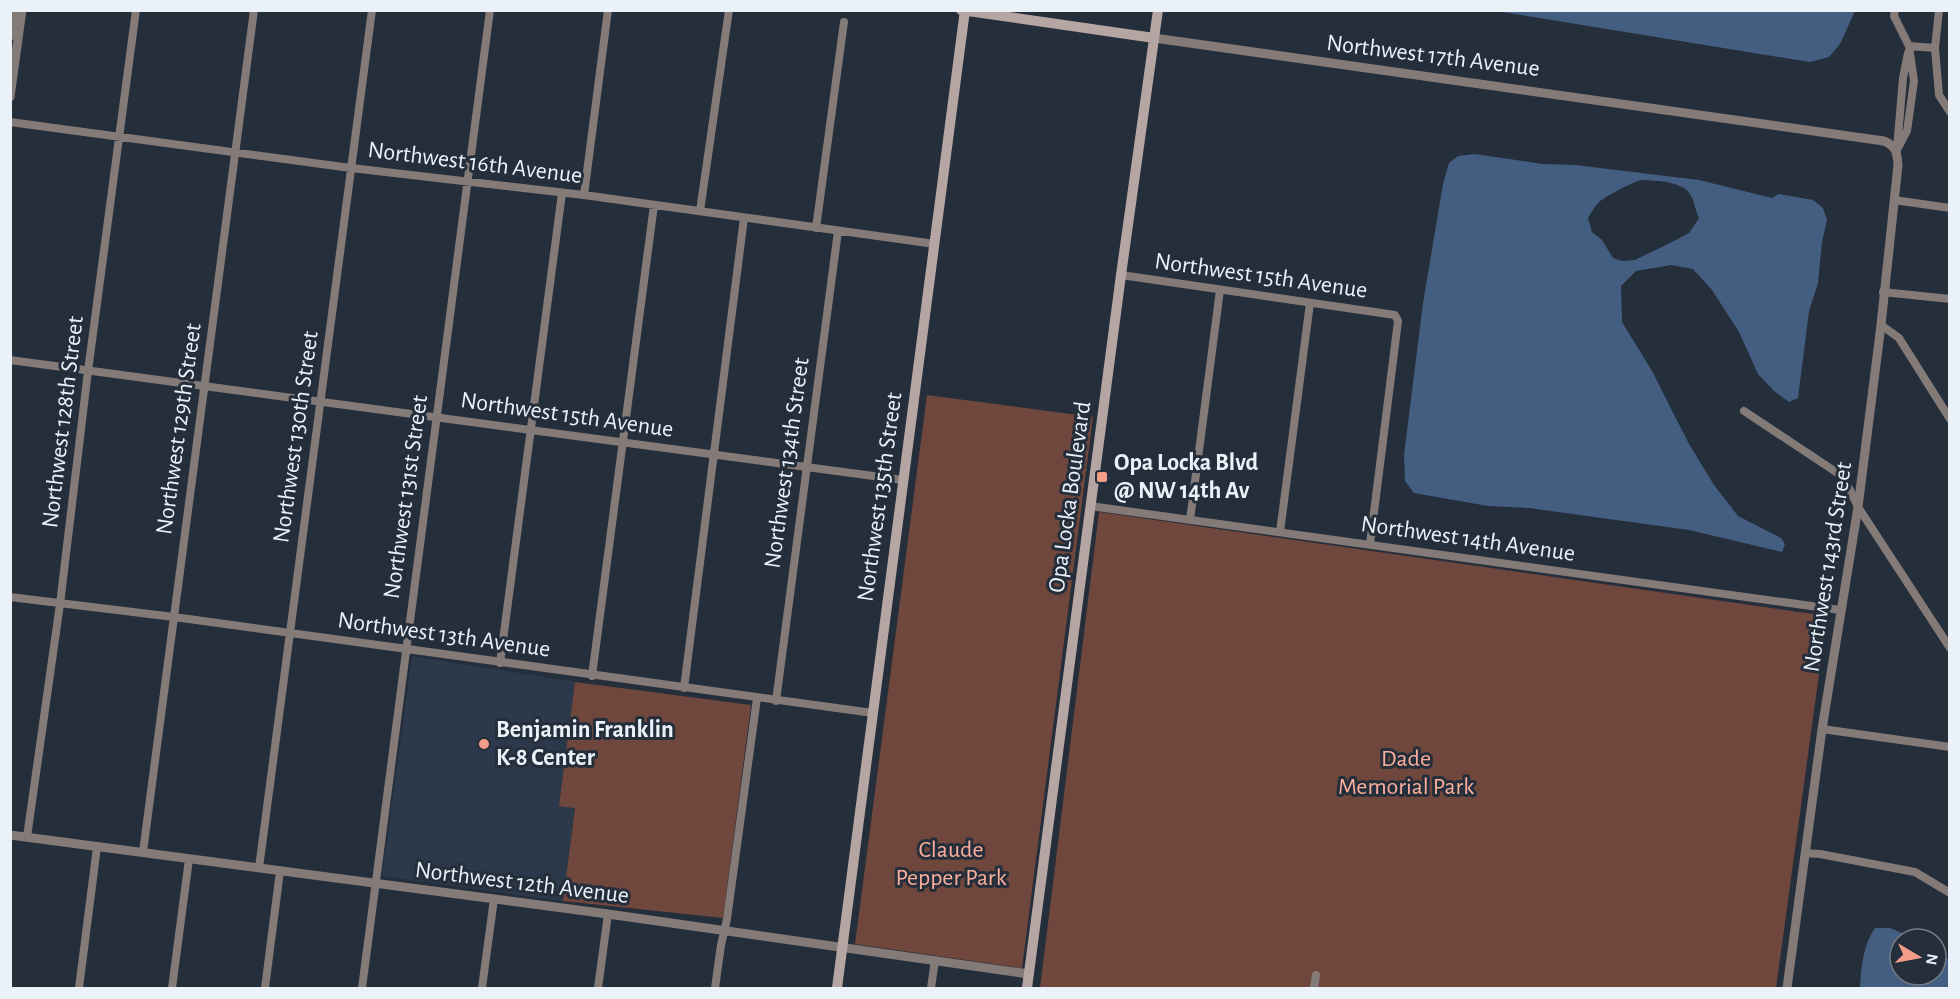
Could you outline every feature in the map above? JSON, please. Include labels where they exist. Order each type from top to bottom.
[{"type":"main road","name":"Opa Locka Boulevard","points":[[1027,988],[1158,10]]},
{"type":"main road","name":"Northwest 17th Avenue","points":[[964,11],[1154,38]]},
{"type":"main road","name":"Northwest 135th Street","points":[[837,988],[964,11]]},
{"type":"street","points":[[10,36],[14,10]]},
{"type":"street","points":[[10,96],[22,10]]},
{"type":"street","name":"Northwest 128th Street","points":[[27,837],[60,604],[136,10]]},
{"type":"street","name":"Northwest 129th Street","points":[[143,852],[254,10]]},
{"type":"street","name":"Northwest 130th Street","points":[[259,868],[372,10]]},
{"type":"street","name":"Northwest 131st Street","points":[[362,988],[490,10]]},
{"type":"street","points":[[584,195],[608,10]]},
{"type":"street","points":[[700,211],[729,10]]},
{"type":"street","points":[[1895,10],[1894,16],[1909,46],[1935,48]]},
{"type":"street","points":[[1940,10],[1935,48],[1940,95],[1950,112]]},
{"type":"street","points":[[816,228],[844,22]]},
{"type":"street","name":"Northwest 17th Avenue","points":[[1154,38],[1884,141],[1897,150]]},
{"type":"street","name":"Northwest 143rd Street","points":[[1787,988],[1822,729],[1858,507],[1881,325],[1898,165],[1902,88],[1909,46]]},
{"type":"street","name":"Northwest 16th Avenue","points":[[10,122],[467,183],[584,195],[935,244]]},
{"type":"street","points":[[500,663],[562,193]]},
{"type":"street","points":[[1894,200],[1950,208]]},
{"type":"street","points":[[592,676],[654,205]]},
{"type":"street","points":[[684,688],[744,218]]},
{"type":"street","name":"Northwest 134th Street","points":[[776,700],[838,231]]},
{"type":"street","name":"Northwest 15th Avenue","points":[[1121,275],[1395,315],[1398,321],[1370,544]]},
{"type":"street","points":[[1190,520],[1220,290]]},
{"type":"street","points":[[1883,292],[1950,299]]},
{"type":"street","points":[[1280,532],[1310,303]]},
{"type":"street","points":[[1881,325],[1899,338],[1950,419]]},
{"type":"street","name":"Northwest 15th Avenue","points":[[10,360],[903,480]]},
{"type":"street","points":[[1744,411],[1839,474],[1950,648]]},
{"type":"street","name":"Northwest 14th Avenue","points":[[1090,506],[1840,610]]},
{"type":"street","name":"Northwest 13th Avenue","points":[[10,597],[174,617],[873,713]]},
{"type":"street","points":[[715,988],[757,698]]},
{"type":"street","points":[[1822,729],[1950,747]]},
{"type":"street","name":"Northwest 12th Avenue","points":[[10,835],[608,914],[1029,974]]},
{"type":"street","points":[[79,988],[98,847]]},
{"type":"street","points":[[1805,854],[1820,854],[1916,872],[1950,893]]},
{"type":"street","points":[[172,988],[189,859]]},
{"type":"street","points":[[265,988],[280,871]]},
{"type":"street","points":[[482,988],[494,899]]},
{"type":"street","points":[[598,988],[608,914]]},
{"type":"street","points":[[931,988],[935,960]]},
{"type":"street","points":[[1314,988],[1316,975]]},
{"type":"shaded area","name":"Benjamin Franklin K-8 Center","points":[[412,656],[575,682],[559,806],[575,807],[563,901],[382,876]]},
{"type":"green space","name":"Claude Pepper Park","points":[[927,395],[1093,417],[1022,968],[855,944]]},
{"type":"green space","name":"Dade Memorial Park","points":[[1099,512],[1827,616],[1776,988],[1040,988]]},
{"type":"green space","points":[[575,682],[751,705],[723,918],[563,901],[575,808],[559,806]]},
{"type":"water","points":[[1855,10],[1840,44],[1829,57],[1810,62],[1496,11]]},
{"type":"water","points":[[1475,154],[1543,164],[1575,165],[1699,180],[1772,198],[1779,194],[1813,200],[1823,208],[1827,220],[1822,242],[1818,283],[1809,311],[1798,398],[1789,402],[1774,391],[1758,374],[1739,332],[1712,290],[1693,269],[1671,265],[1636,271],[1621,286],[1622,322],[1652,371],[1689,444],[1714,485],[1738,516],[1781,538],[1785,544],[1782,552],[1689,530],[1529,508],[1488,506],[1414,493],[1405,481],[1404,455],[1423,303],[1443,184],[1449,163],[1458,156]],"holes":[[[1641,180],[1663,181],[1685,189],[1690,193],[1699,218],[1689,233],[1635,260],[1622,261],[1613,258],[1602,240],[1592,232],[1588,218],[1607,196]]]},
{"type":"water","points":[[1875,928],[1888,928],[1888,987],[1948,987],[1948,959],[1949,988],[1860,988],[1865,949]]},
{"type":"place","name":"Opa Locka Blvd @ NW 14th Av","points":[[1102,477]]},
{"type":"place","name":"Benjamin Franklin K-8 Center","points":[[484,744]]}]
